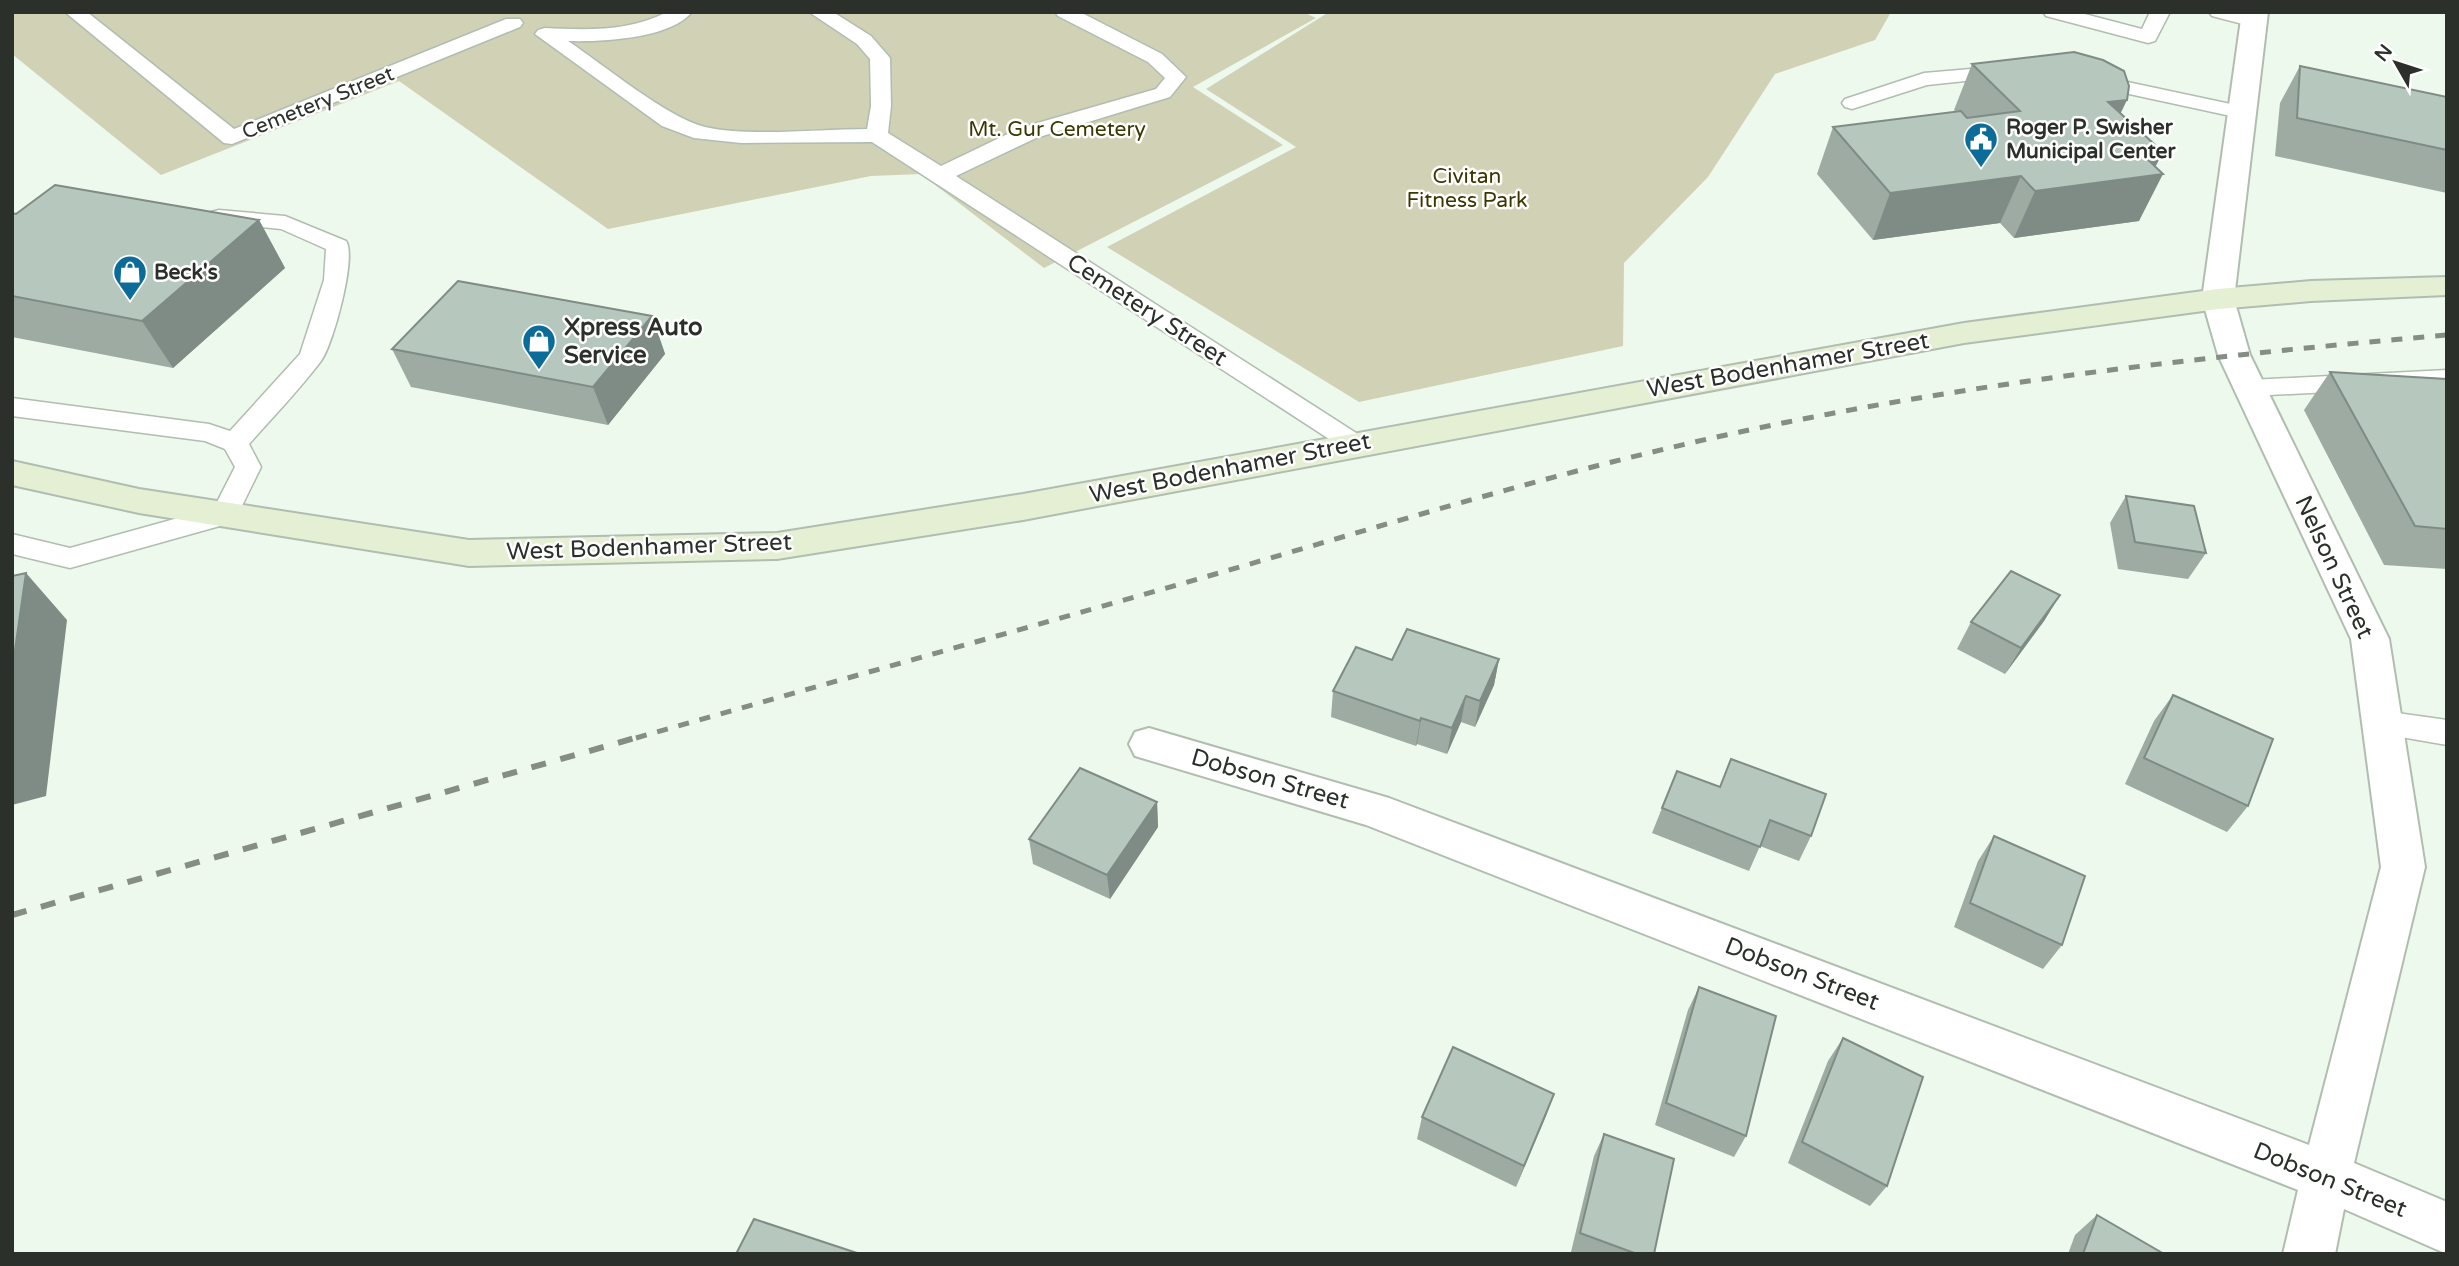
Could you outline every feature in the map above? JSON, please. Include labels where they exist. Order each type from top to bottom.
[{"type":"main road","name":"West Bodenhamer Street","points":[[12,473],[139,501],[468,553],[777,546],[1023,507],[1964,333],[2218,299],[2311,291],[2447,286]]},
{"type":"street","name":"Nelson Street","points":[[2243,15],[2240,112],[2218,299],[2234,355],[2370,639],[2403,867],[2309,1254]]},
{"type":"street","name":"Dobson Street","points":[[1149,744],[1374,810],[2326,1176],[2447,1228]]},
{"type":"lane","name":"Cemetery Street","points":[[75,12],[232,138],[508,18],[545,34],[670,121],[702,133],[741,137],[877,135],[1356,444]]},
{"type":"lane","name":"Cemetery Street","points":[[545,34],[586,37],[631,31],[672,18],[682,12]]},
{"type":"lane","points":[[819,12],[864,40],[880,58],[881,106],[877,135]]},
{"type":"lane","points":[[938,176],[1028,133],[1163,93],[1176,77],[1155,58],[1065,12]]},
{"type":"lane","points":[[2053,12],[2148,37],[2160,12]]},
{"type":"lane","points":[[1853,103],[1924,79],[2026,73]]},
{"type":"lane","points":[[2064,77],[2240,112]]},
{"type":"lane","points":[[201,215],[285,223],[338,246],[336,280],[312,356],[235,443]]},
{"type":"lane","points":[[2250,388],[2447,378]]},
{"type":"lane","points":[[12,407],[209,433],[235,443],[248,467],[224,515],[70,558],[12,544]]},
{"type":"lane","points":[[2383,723],[2447,733]]},
{"type":"green space","name":"Mt. Gur Cemetery","points":[[12,12],[1303,12],[1316,18],[1193,87],[1283,145],[1044,268],[921,174],[871,176],[608,229],[399,81],[161,175],[12,54]]},
{"type":"green space","name":"Civitan Fitness Park","points":[[1329,12],[1891,12],[1875,40],[1775,74],[1708,177],[1624,263],[1623,346],[1359,402],[1107,247],[1296,147],[1206,89]]},
{"type":"building","points":[[2074,52],[2103,60],[2124,71],[2129,86],[2127,100],[2108,102],[2163,152],[2143,155],[2163,174],[2035,191],[2021,176],[1890,193],[1833,127],[1961,111],[1967,118],[2020,111],[1972,64]]},
{"type":"building","points":[[2300,66],[2447,97],[2447,150],[2297,118]]},
{"type":"building","points":[[55,185],[259,220],[142,321],[12,296],[12,213],[16,214]]},
{"type":"building","points":[[458,281],[652,316],[593,387],[392,349]]},
{"type":"building","points":[[2330,372],[2446,379],[2447,529],[2415,526]]},
{"type":"building","points":[[2126,496],[2194,506],[2206,553],[2135,542]]},
{"type":"building","points":[[2011,571],[2060,595],[2021,648],[1971,622]]},
{"type":"building","points":[[26,573],[12,671],[12,576]]},
{"type":"building","points":[[1407,629],[1499,659],[1480,701],[1466,696],[1452,728],[1421,718],[1420,721],[1333,691],[1356,647],[1392,660]]},
{"type":"building","points":[[2173,695],[2273,739],[2248,806],[2144,758]]},
{"type":"building","points":[[1731,759],[1826,794],[1811,836],[1770,820],[1760,847],[1662,808],[1677,771],[1720,787]]},
{"type":"building","points":[[1080,768],[1157,802],[1107,875],[1029,839]]},
{"type":"building","points":[[1994,836],[2085,876],[2062,945],[1970,903]]},
{"type":"building","points":[[1699,987],[1776,1016],[1746,1136],[1666,1103]]},
{"type":"building","points":[[1843,1038],[1923,1077],[1887,1186],[1802,1142]]},
{"type":"building","points":[[1453,1047],[1554,1094],[1524,1166],[1422,1117]]},
{"type":"building","points":[[1604,1134],[1674,1159],[1654,1254],[1637,1254],[1580,1233]]},
{"type":"building","points":[[2097,1215],[2164,1254],[2083,1254]]},
{"type":"building","points":[[754,1219],[860,1254],[736,1254]]},
{"type":"railway","points":[[636,738],[1468,501],[1596,466],[1726,435],[1905,400],[2085,373],[2447,335]]},
{"type":"railway","points":[[12,915],[642,736]]},
{"type":"place","name":"Roger P. Swisher Municipal Center","points":[[1981,169]]},
{"type":"place","name":"Beck's","points":[[130,302]]},
{"type":"place","name":"Xpress Auto Service","points":[[539,371]]}]
